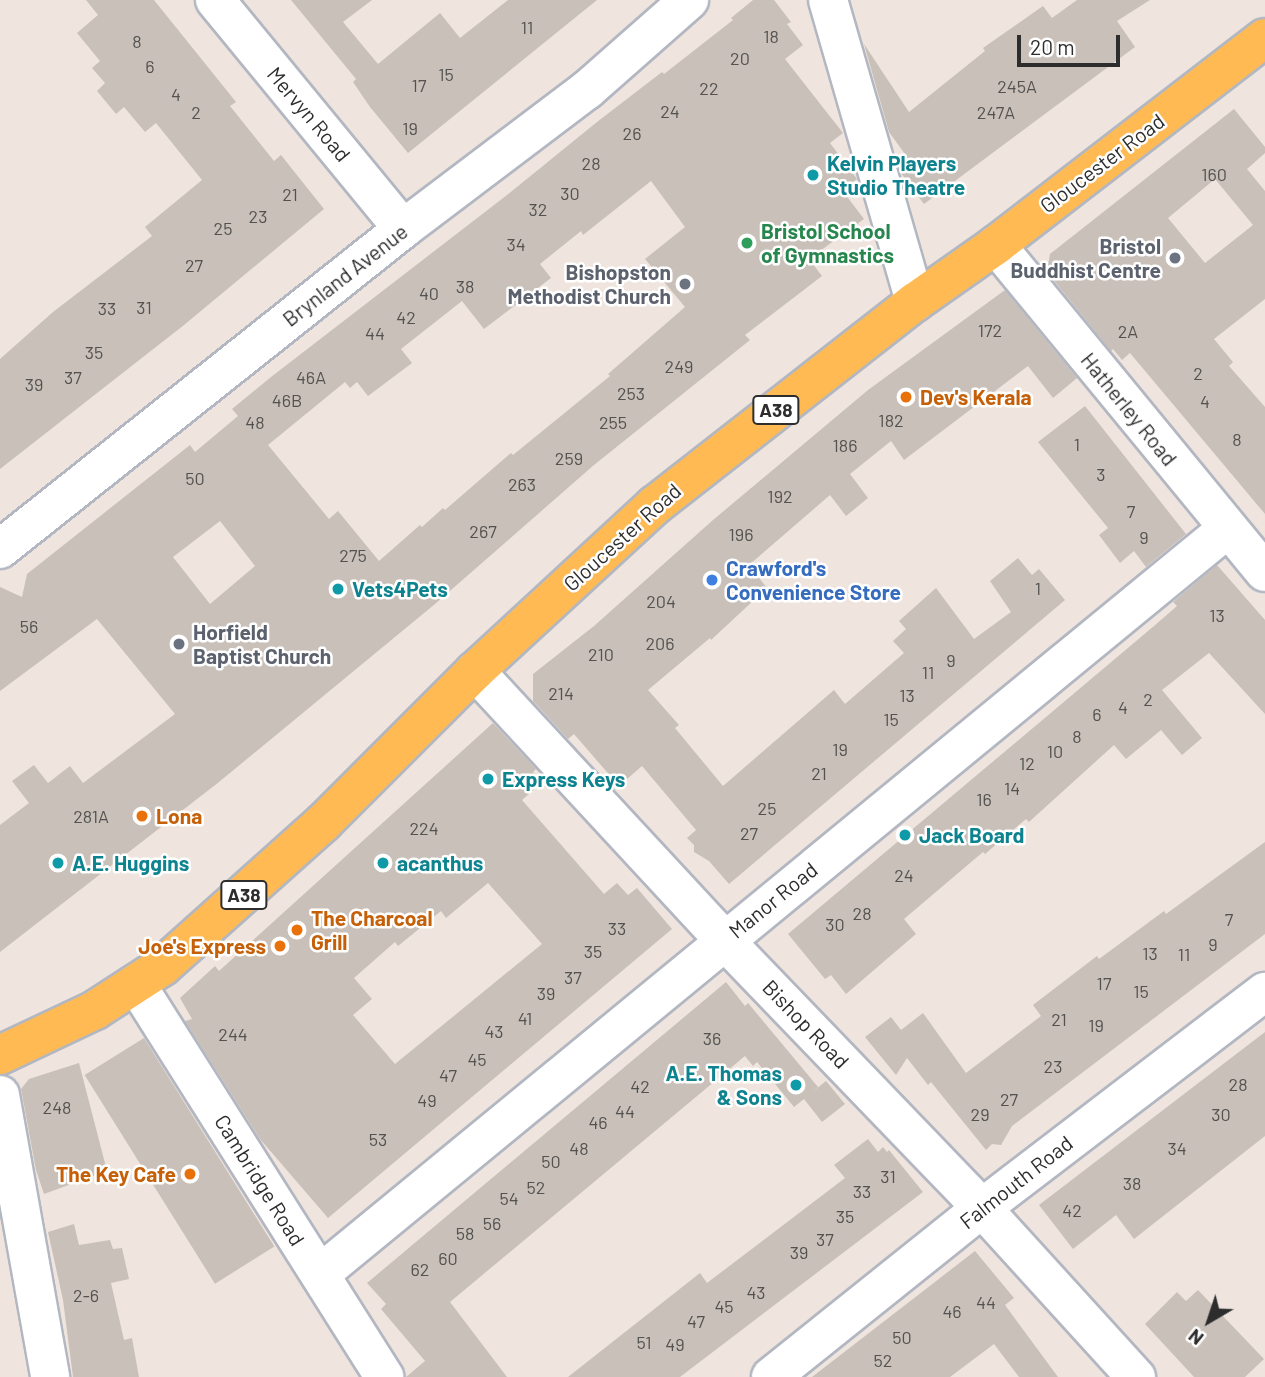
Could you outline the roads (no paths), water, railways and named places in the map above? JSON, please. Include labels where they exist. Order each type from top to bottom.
[{"type":"main road","name":"Gloucester Road","points":[[0,1055],[94,1010],[163,965],[313,832],[475,671],[655,505],[915,302],[996,245],[1265,38]]},
{"type":"street","name":"Mervyn Road","points":[[215,0],[403,229]]},
{"type":"street","name":"Brynland Avenue","points":[[0,549],[403,229],[587,90],[687,0]]},
{"type":"street","points":[[828,0],[915,302]]},
{"type":"street","name":"Hatherley Road","points":[[996,245],[1227,529],[1264,570]]},
{"type":"street","name":"Manor Road","points":[[320,1274],[1227,529]]},
{"type":"street","name":"Bishop Road","points":[[475,671],[724,940],[982,1208],[1136,1377]]},
{"type":"street","name":"Cambridge Road","points":[[136,984],[384,1377]]},
{"type":"street","name":"Falmouth Road","points":[[771,1377],[982,1208],[1265,992]]},
{"type":"street","points":[[0,1095],[50,1377]]},
{"type":"place","name":"Kelvin Players Studio Theatre","points":[[813,175]]},
{"type":"place","name":"Bristol School of Gymnastics","points":[[747,243]]},
{"type":"place","name":"Bristol Buddhist Centre","points":[[1175,258]]},
{"type":"place","name":"Bishopston Methodist Church","points":[[685,284]]},
{"type":"place","name":"Dev's Kerala","points":[[906,397]]},
{"type":"place","name":"Crawford's Convenience Store","points":[[712,580]]},
{"type":"place","name":"Vets4Pets","points":[[338,589]]},
{"type":"place","name":"Horfield Baptist Church","points":[[179,644]]},
{"type":"place","name":"Express Keys","points":[[488,779]]},
{"type":"place","name":"Lona","points":[[142,816]]},
{"type":"place","name":"Jack Board","points":[[905,835]]},
{"type":"place","name":"A.E. Huggins","points":[[58,863]]},
{"type":"place","name":"acanthus","points":[[383,863]]},
{"type":"place","name":"The Charcoal Grill","points":[[297,930]]},
{"type":"place","name":"Joe's Express","points":[[280,946]]},
{"type":"place","name":"A.E. Thomas & Sons","points":[[796,1085]]},
{"type":"place","name":"The Key Cafe","points":[[190,1174]]}]
